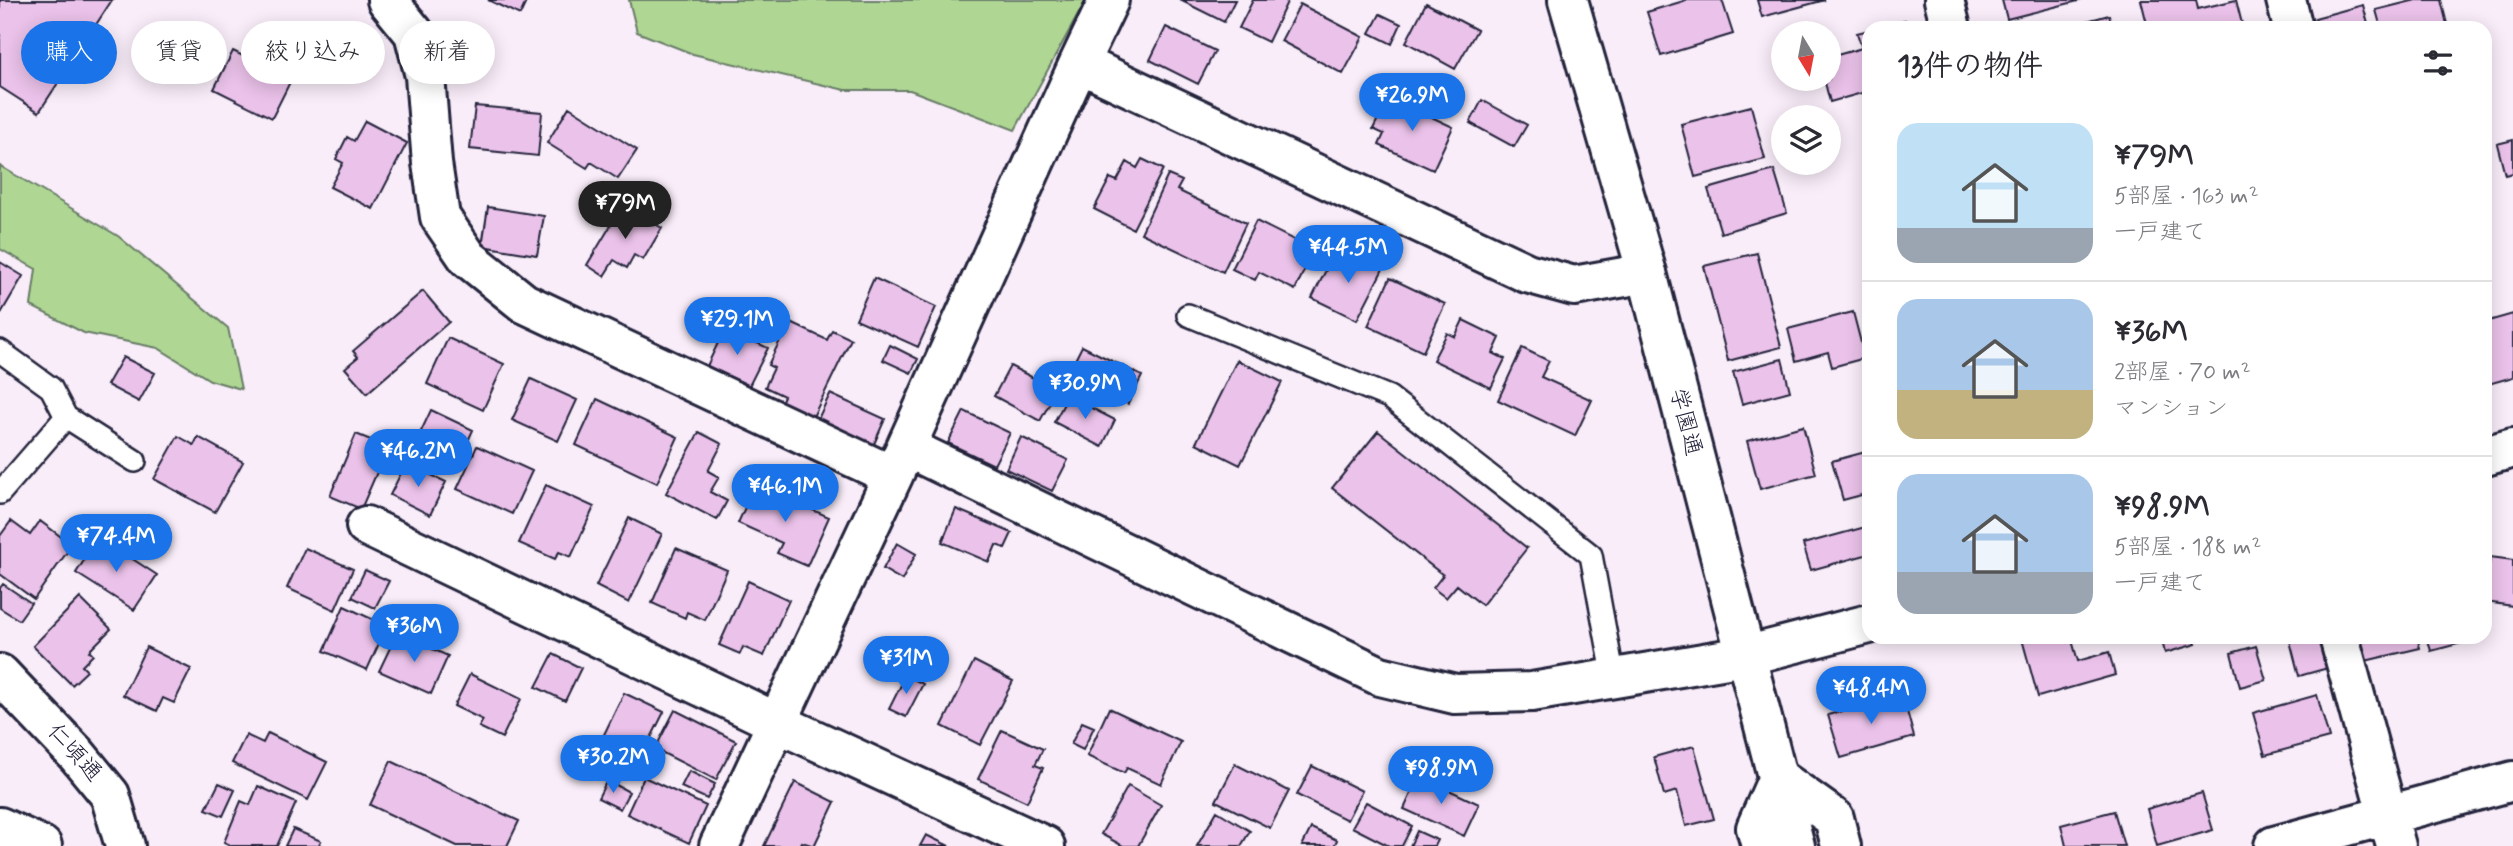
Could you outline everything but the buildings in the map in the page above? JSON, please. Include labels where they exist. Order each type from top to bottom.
[{"type":"street","points":[[387,0],[414,33],[425,76],[432,163],[440,217],[468,258],[524,303],[900,462],[1380,676],[1455,694],[1532,692],[1745,656],[1862,626]]},
{"type":"street","points":[[719,846],[900,462],[1109,0]]},
{"type":"street","name":"学園通","points":[[1569,0],[1647,273],[1795,846]]},
{"type":"street","points":[[1944,0],[1949,21]]},
{"type":"street","points":[[2286,0],[2291,21]]},
{"type":"street","points":[[1079,63],[1527,273],[1574,286],[1647,273]]},
{"type":"street","points":[[2492,454],[2513,448]]},
{"type":"street","points":[[366,526],[778,723],[1045,846]]},
{"type":"street","points":[[2341,644],[2392,830]]},
{"type":"street","name":"仁頃通","points":[[0,674],[78,756],[110,795],[125,846]]},
{"type":"street","points":[[1761,846],[1756,828],[1778,778],[1834,818],[1841,846]]},
{"type":"street","points":[[2274,846],[2392,830],[2513,781]]},
{"type":"street","points":[[0,827],[42,846]]},
{"type":"lane","points":[[1188,315],[1389,397],[1591,555],[1614,678]]},
{"type":"lane","points":[[0,351],[51,387],[66,417],[135,461]]},
{"type":"lane","points":[[0,493],[66,417]]},
{"type":"green space","points":[[629,0],[1086,0],[1015,130],[910,90],[845,90],[693,54],[637,32]]},
{"type":"green space","points":[[0,166],[118,236],[228,328],[241,389],[210,380],[158,348],[84,333],[31,306],[36,269],[0,249]]}]
